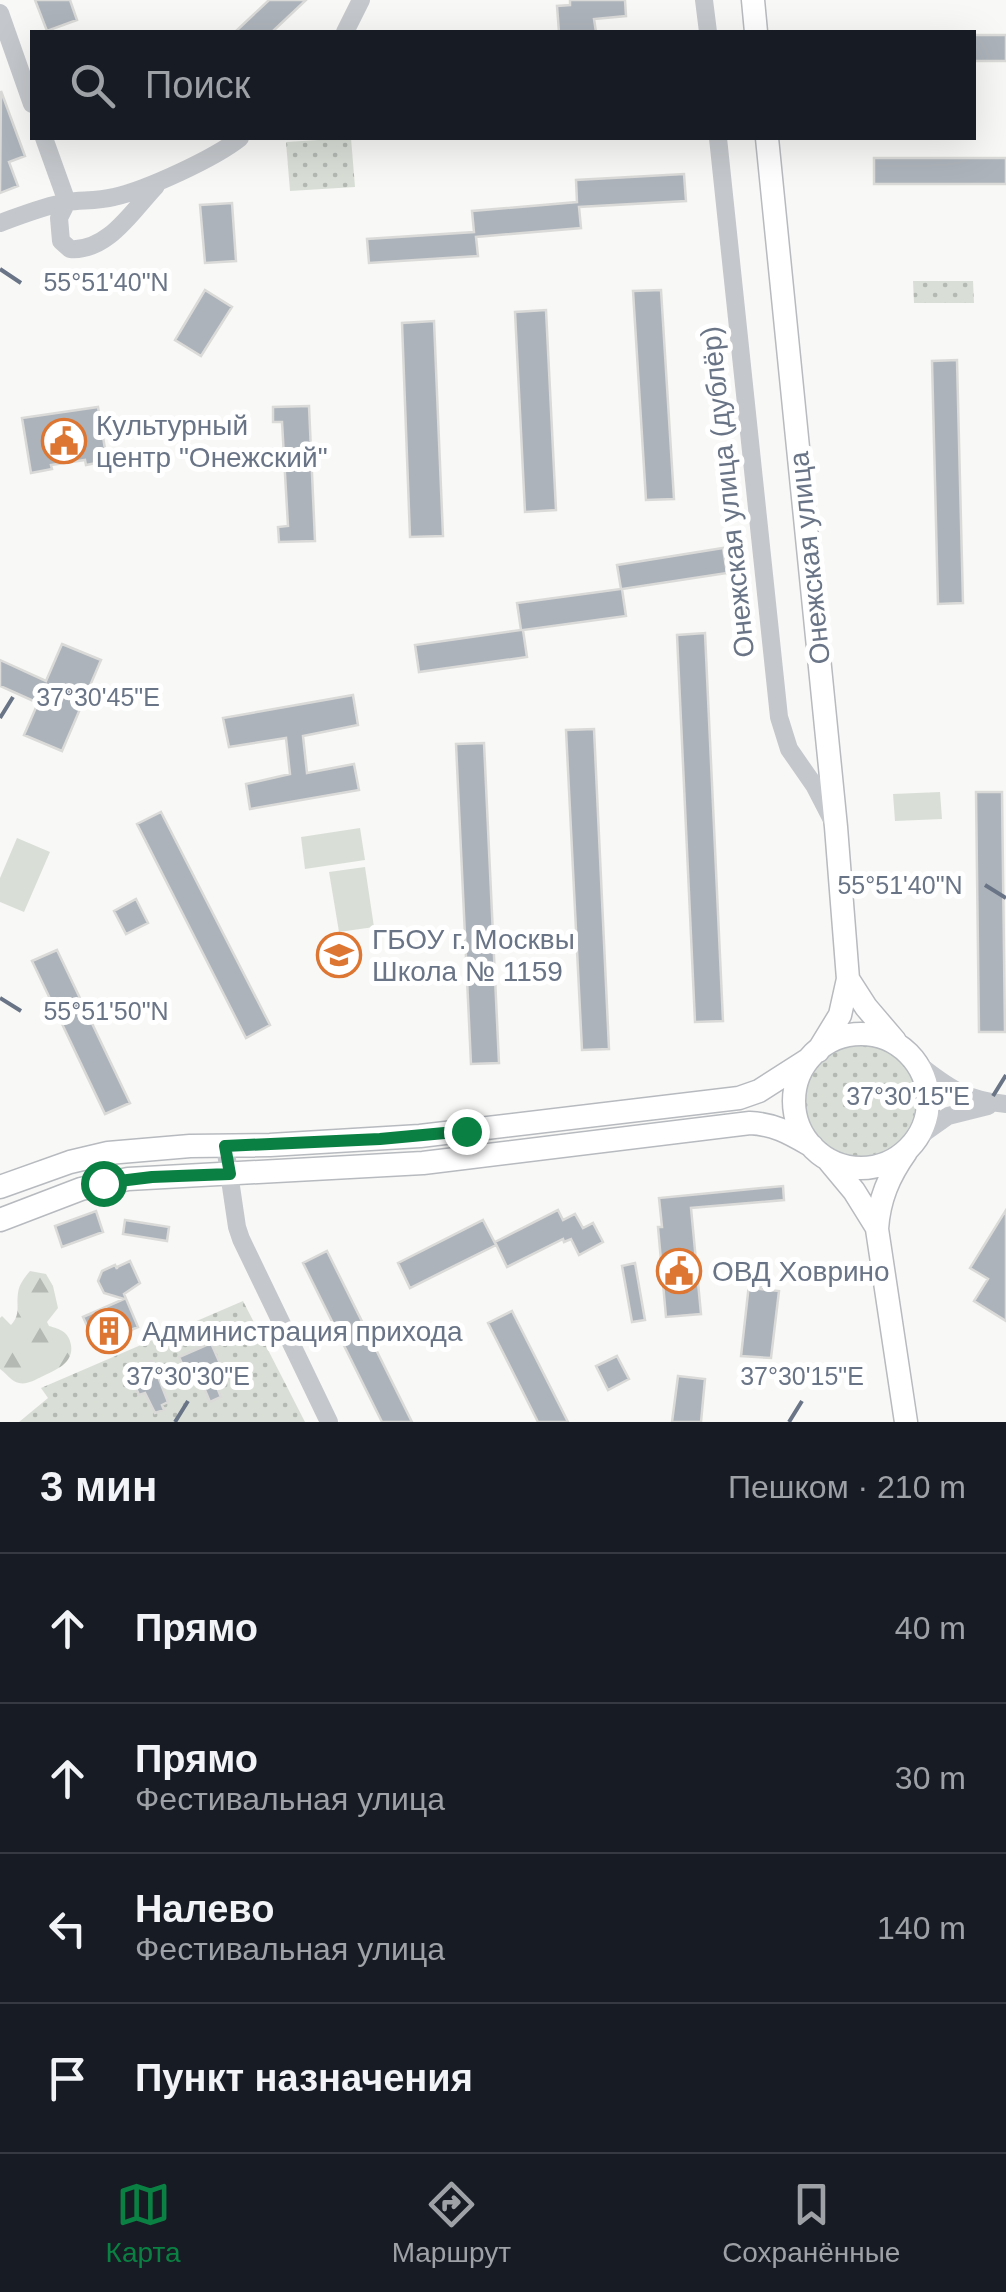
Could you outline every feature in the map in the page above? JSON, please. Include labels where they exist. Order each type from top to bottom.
[{"type":"main road","points":[[753,0],[756,30]]},
{"type":"main road","name":"Онежская улица","points":[[767,140],[848,979],[840,1015],[813,1055]]},
{"type":"main road","points":[[848,979],[866,1007],[909,1055],[927,1087],[927,1114],[885,1187],[877,1228],[906,1422]]},
{"type":"main road","points":[[0,1188],[70,1162],[108,1154],[190,1146],[420,1136],[736,1098],[758,1091],[838,1038],[858,1034],[884,1038],[909,1055]]},
{"type":"main road","points":[[813,1055],[796,1087],[794,1106],[802,1133],[854,1191],[877,1228]]},
{"type":"main road","points":[[0,1224],[55,1198],[116,1181],[438,1161],[750,1123],[782,1129],[819,1152],[859,1168],[892,1160],[913,1143]]},
{"type":"street","points":[[346,30],[361,0]]},
{"type":"street","points":[[704,0],[708,30]]},
{"type":"street","points":[[0,13],[30,98]]},
{"type":"street","points":[[45,140],[68,202],[59,218],[61,241],[70,248],[90,248],[101,242],[162,179]]},
{"type":"street","points":[[0,223],[40,208],[117,196],[220,152],[237,140]]},
{"type":"street","name":"Онежская улица (дублёр)","points":[[718,140],[779,717],[789,749],[836,827]]},
{"type":"street","points":[[909,1055],[952,1090],[1002,1104]]},
{"type":"street","points":[[913,1143],[948,1116],[1002,1104]]},
{"type":"street","points":[[225,1146],[241,1239],[329,1422]]},
{"type":"green space","points":[[351,140],[355,187],[290,191],[286,142]]},
{"type":"green space","points":[[913,281],[973,281],[974,303],[914,303]]},
{"type":"green space","points":[[940,792],[942,819],[895,821],[893,794]]},
{"type":"green space","points":[[360,828],[365,860],[305,869],[301,837]]},
{"type":"green space","points":[[17,838],[50,852],[24,912],[0,902],[0,878]]},
{"type":"green space","points":[[365,867],[374,927],[339,932],[329,872]]},
{"type":"green space","points":[[860,1044],[881,1048],[900,1060],[912,1079],[916,1100],[912,1121],[900,1140],[881,1152],[860,1156],[839,1152],[820,1140],[808,1121],[804,1100],[808,1079],[820,1060],[839,1048]]},
{"type":"green space","points":[[30,1271],[46,1274],[53,1286],[58,1308],[47,1322],[66,1334],[71,1351],[58,1369],[22,1383],[0,1369],[0,1318],[11,1325],[14,1321],[19,1290]]},
{"type":"green space","points":[[243,1301],[305,1422],[19,1422],[48,1398],[41,1388]]},
{"type":"building","points":[[35,0],[70,0],[77,20],[47,30]]},
{"type":"building","points":[[269,0],[306,0],[274,30],[237,30]]},
{"type":"building","points":[[570,0],[625,0],[626,16],[594,19],[596,30],[559,30],[557,6],[570,5]]},
{"type":"building","points":[[976,35],[1006,35],[1006,61],[976,61]]},
{"type":"building","points":[[1,91],[25,156],[9,162],[18,186],[0,193]]},
{"type":"building","points":[[874,158],[1006,158],[1006,184],[874,184]]},
{"type":"building","points":[[684,174],[686,201],[579,207],[581,228],[476,237],[478,256],[369,263],[367,239],[474,232],[472,211],[577,202],[576,180]]},
{"type":"building","points":[[232,203],[236,261],[205,263],[200,205]]},
{"type":"building","points":[[205,290],[232,307],[201,356],[175,340]]},
{"type":"building","points":[[661,290],[674,499],[646,500],[633,291]]},
{"type":"building","points":[[546,310],[556,510],[525,512],[515,312]]},
{"type":"building","points":[[434,321],[443,536],[410,537],[402,323]]},
{"type":"building","points":[[957,360],[963,603],[938,604],[932,361]]},
{"type":"building","points":[[309,406],[315,541],[279,542],[278,527],[288,526],[282,422],[273,422],[273,407]]},
{"type":"building","points":[[98,407],[107,461],[51,465],[52,469],[31,473],[22,418]]},
{"type":"building","points":[[723,548],[727,573],[622,589],[626,616],[523,630],[527,657],[419,672],[415,645],[521,630],[517,603],[621,589],[617,565]]},
{"type":"building","points":[[705,633],[723,1021],[695,1022],[677,635]]},
{"type":"building","points":[[62,644],[101,660],[62,751],[24,735],[38,703],[0,686],[0,660],[46,681]]},
{"type":"building","points":[[353,695],[358,725],[303,736],[307,773],[354,764],[359,790],[250,809],[246,784],[290,774],[286,738],[229,747],[223,718]]},
{"type":"building","points":[[594,729],[609,1049],[582,1050],[566,730]]},
{"type":"building","points":[[484,743],[499,1063],[471,1064],[456,744]]},
{"type":"building","points":[[976,792],[1002,792],[1005,1032],[979,1032]]},
{"type":"building","points":[[161,812],[270,1025],[246,1038],[137,824]]},
{"type":"building","points":[[136,899],[148,923],[126,934],[114,911]]},
{"type":"building","points":[[57,950],[130,1103],[105,1114],[32,961]]},
{"type":"building","points":[[783,1186],[784,1200],[691,1208],[701,1314],[666,1317],[659,1198]]},
{"type":"building","points":[[558,1210],[563,1220],[575,1214],[583,1228],[593,1223],[603,1242],[579,1255],[571,1239],[563,1239],[507,1267],[495,1242]]},
{"type":"building","points":[[1006,1210],[1006,1321],[974,1301],[988,1279],[970,1268]]},
{"type":"building","points":[[96,1211],[103,1232],[62,1247],[55,1226]]},
{"type":"building","points":[[125,1220],[169,1227],[167,1241],[123,1234]]},
{"type":"building","points":[[483,1220],[496,1245],[410,1288],[398,1263]]},
{"type":"building","points":[[327,1251],[412,1422],[382,1422],[303,1263]]},
{"type":"building","points":[[130,1261],[140,1283],[124,1294],[138,1327],[96,1345],[83,1317],[124,1299],[104,1293],[98,1281],[102,1271],[115,1265],[117,1269]]},
{"type":"building","points":[[635,1263],[645,1320],[632,1322],[622,1266]]},
{"type":"building","points":[[749,1284],[779,1291],[771,1358],[741,1356]]},
{"type":"building","points":[[512,1311],[568,1422],[538,1422],[488,1323]]},
{"type":"building","points":[[211,1343],[222,1368],[211,1373],[221,1397],[210,1402],[198,1373],[188,1377],[179,1357]]},
{"type":"building","points":[[617,1356],[629,1379],[608,1390],[596,1366]]},
{"type":"building","points":[[152,1361],[168,1402],[162,1405],[164,1410],[155,1413],[145,1393],[139,1395],[131,1376],[144,1371],[142,1365]]},
{"type":"building","points":[[678,1376],[705,1379],[701,1422],[672,1422]]},
{"type":"place","name":"Культурный центр \"Онежский\"","points":[[64,441]]},
{"type":"place","name":"ГБОУ г. Москвы Школа № 1159","points":[[339,955]]},
{"type":"place","name":"ОВД Ховрино","points":[[679,1271]]},
{"type":"place","name":"Администрация прихода","points":[[109,1331]]},
{"type":"route","points":[[103,1183],[230,1174],[225,1146],[466,1131]]}]
